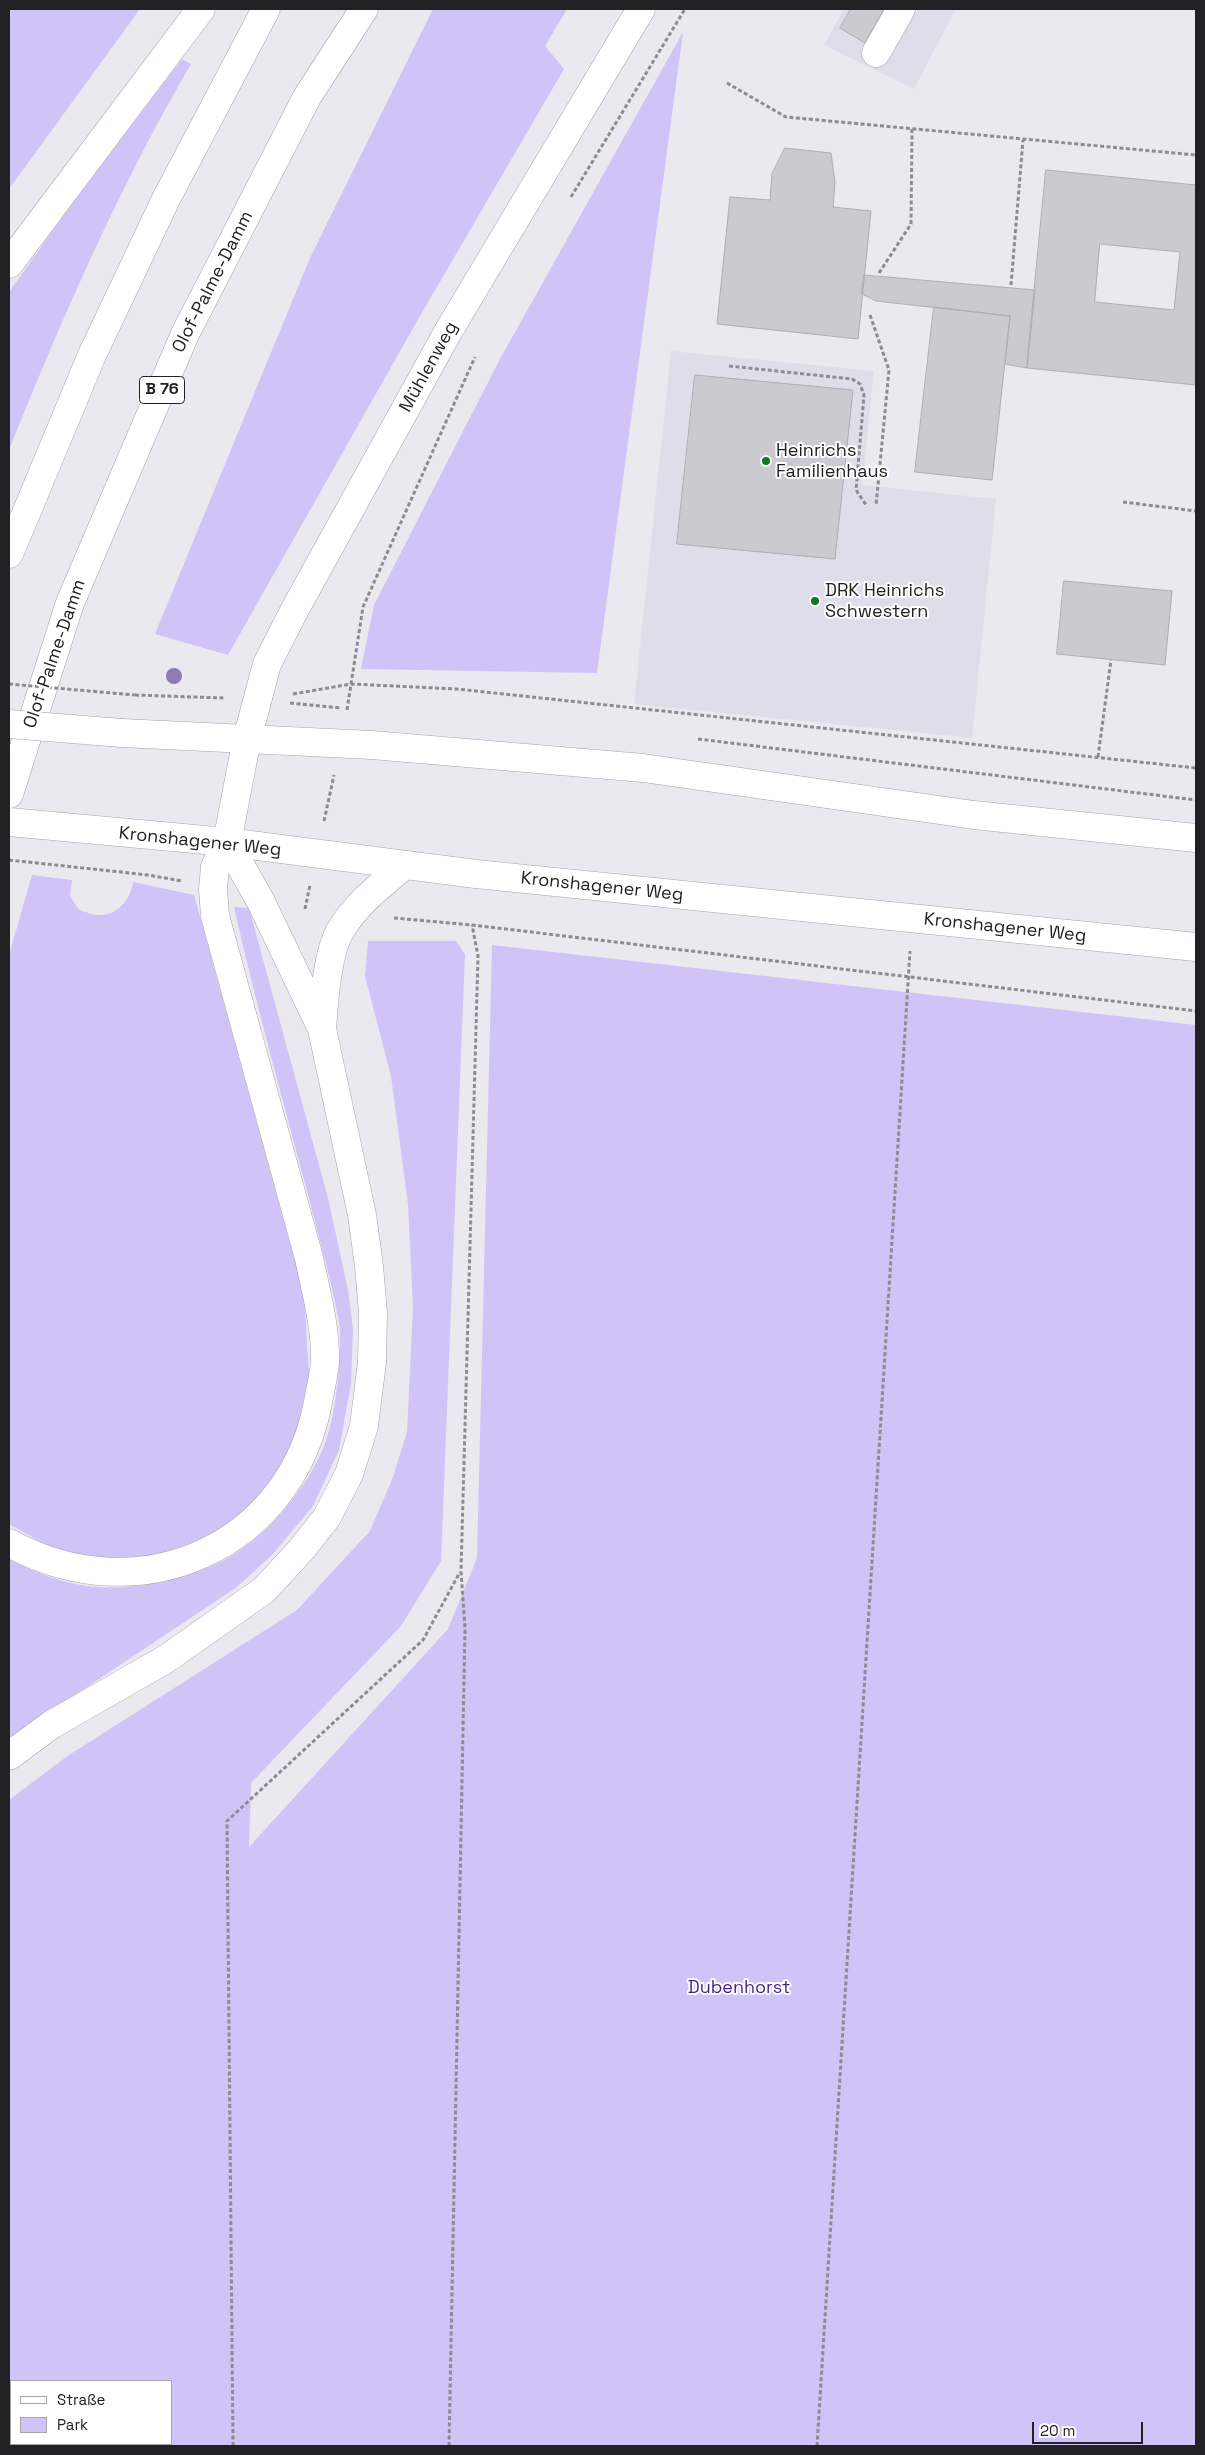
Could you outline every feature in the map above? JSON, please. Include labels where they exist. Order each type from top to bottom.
[{"type":"main road","points":[[9,264],[201,9]]},
{"type":"main road","points":[[9,554],[108,320],[166,198],[266,9]]},
{"type":"main road","name":"Olof-Palme-Damm","points":[[9,794],[70,603],[185,334],[307,97],[364,9]]},
{"type":"main road","name":"Mühlenweg","points":[[9,1543],[30,1554],[75,1568],[120,1573],[165,1568],[198,1556],[230,1539],[258,1516],[283,1487],[304,1452],[316,1416],[325,1363],[320,1310],[309,1258],[216,916],[213,889],[215,867],[228,842],[247,739],[267,664],[294,611],[435,355],[641,9]]},
{"type":"main road","points":[[876,53],[900,9]]},
{"type":"main road","points":[[9,724],[122,733],[341,744],[643,768],[974,815],[1196,838]]},
{"type":"main road","name":"Kronshagener Weg","points":[[9,822],[228,842],[476,874],[1196,948]]},
{"type":"main road","points":[[9,1756],[51,1725],[166,1659],[264,1590],[302,1550],[327,1517],[349,1474],[364,1426],[372,1362],[374,1313],[362,1215],[322,1029],[260,900],[228,842]]},
{"type":"main road","points":[[322,1029],[327,981],[340,932],[376,889],[405,864]]},
{"type":"path","points":[[567,202],[685,9]]},
{"type":"path","points":[[727,82],[786,117],[1196,155]]},
{"type":"path","points":[[879,273],[911,224],[912,129]]},
{"type":"path","points":[[1011,285],[1022,140]]},
{"type":"path","points":[[870,315],[889,370],[876,506]]},
{"type":"path","points":[[305,909],[341,744],[364,607],[476,355]]},
{"type":"path","points":[[729,366],[852,379],[860,384],[864,395],[856,490],[866,505]]},
{"type":"path","points":[[1123,502],[1196,511]]},
{"type":"path","points":[[1098,756],[1111,660]]},
{"type":"path","points":[[9,684],[135,695],[258,700],[351,684],[457,689],[1098,756],[1196,768]]},
{"type":"path","points":[[9,860],[181,881]]},
{"type":"path","points":[[393,918],[472,925],[1196,1011]]},
{"type":"path","points":[[817,2446],[909,978],[911,918]]},
{"type":"path","points":[[449,2446],[465,1638],[461,1571],[478,956],[472,925]]},
{"type":"path","points":[[233,2446],[228,1821],[424,1640],[461,1571]]},
{"type":"shaded area","points":[[844,9],[956,9],[914,89],[824,45]]},
{"type":"shaded area","name":"DRK Heinrichs Schwestern","points":[[671,351],[874,371],[862,485],[996,499],[972,738],[634,704]]},
{"type":"green space","points":[[9,9],[140,9],[9,189]]},
{"type":"green space","points":[[433,9],[567,9],[545,46],[564,69],[420,316],[228,655],[155,634],[310,258]]},
{"type":"green space","points":[[683,32],[597,673],[361,669],[374,605],[500,359]]},
{"type":"green space","points":[[182,59],[191,64],[116,205],[71,302],[9,450],[9,292],[73,202]]},
{"type":"green space","points":[[32,875],[72,880],[70,895],[76,905],[82,911],[97,915],[112,913],[124,904],[133,882],[194,895],[304,1294],[309,1375],[294,1442],[270,1482],[252,1504],[222,1528],[199,1540],[158,1555],[114,1558],[84,1557],[50,1547],[9,1524],[9,955]]},
{"type":"green space","points":[[234,907],[249,908],[328,1198],[348,1290],[353,1329],[351,1384],[339,1450],[313,1506],[273,1554],[237,1587],[9,1739],[9,1559],[59,1580],[106,1587],[130,1587],[155,1583],[207,1568],[225,1560],[261,1534],[292,1501],[316,1464],[332,1420],[339,1373],[339,1322],[325,1260]]},
{"type":"green space","name":"Dubenhorst","points":[[368,941],[456,941],[465,954],[441,1561],[401,1626],[251,1783],[249,1847],[448,1629],[477,1558],[492,945],[1196,1025],[1196,2446],[9,2446],[9,1800],[69,1755],[297,1610],[370,1531],[393,1477],[407,1432],[413,1307],[408,1204],[391,1076],[365,976]]},
{"type":"building","points":[[851,9],[884,9],[865,43],[840,28]]},
{"type":"building","points":[[785,148],[831,153],[835,182],[833,207],[871,211],[858,339],[717,324],[730,197],[770,200],[772,174]]},
{"type":"building","points":[[1046,170],[1196,185],[1196,385],[1027,368]],"holes":[[[1100,244],[1180,252],[1174,310],[1095,302]]]},
{"type":"building","points":[[864,275],[1035,290],[1027,368],[1005,364],[1010,316],[876,301],[862,294]]},
{"type":"building","points":[[934,307],[1010,316],[992,480],[915,472]]},
{"type":"building","name":"Heinrichs Familienhaus","points":[[695,375],[853,390],[835,559],[677,544]]},
{"type":"building","points":[[1064,581],[1172,591],[1165,665],[1057,654]]},
{"type":"place","name":"Heinrichs Familienhaus","points":[[766,461]]},
{"type":"place","name":"DRK Heinrichs Schwestern","points":[[815,601]]}]
